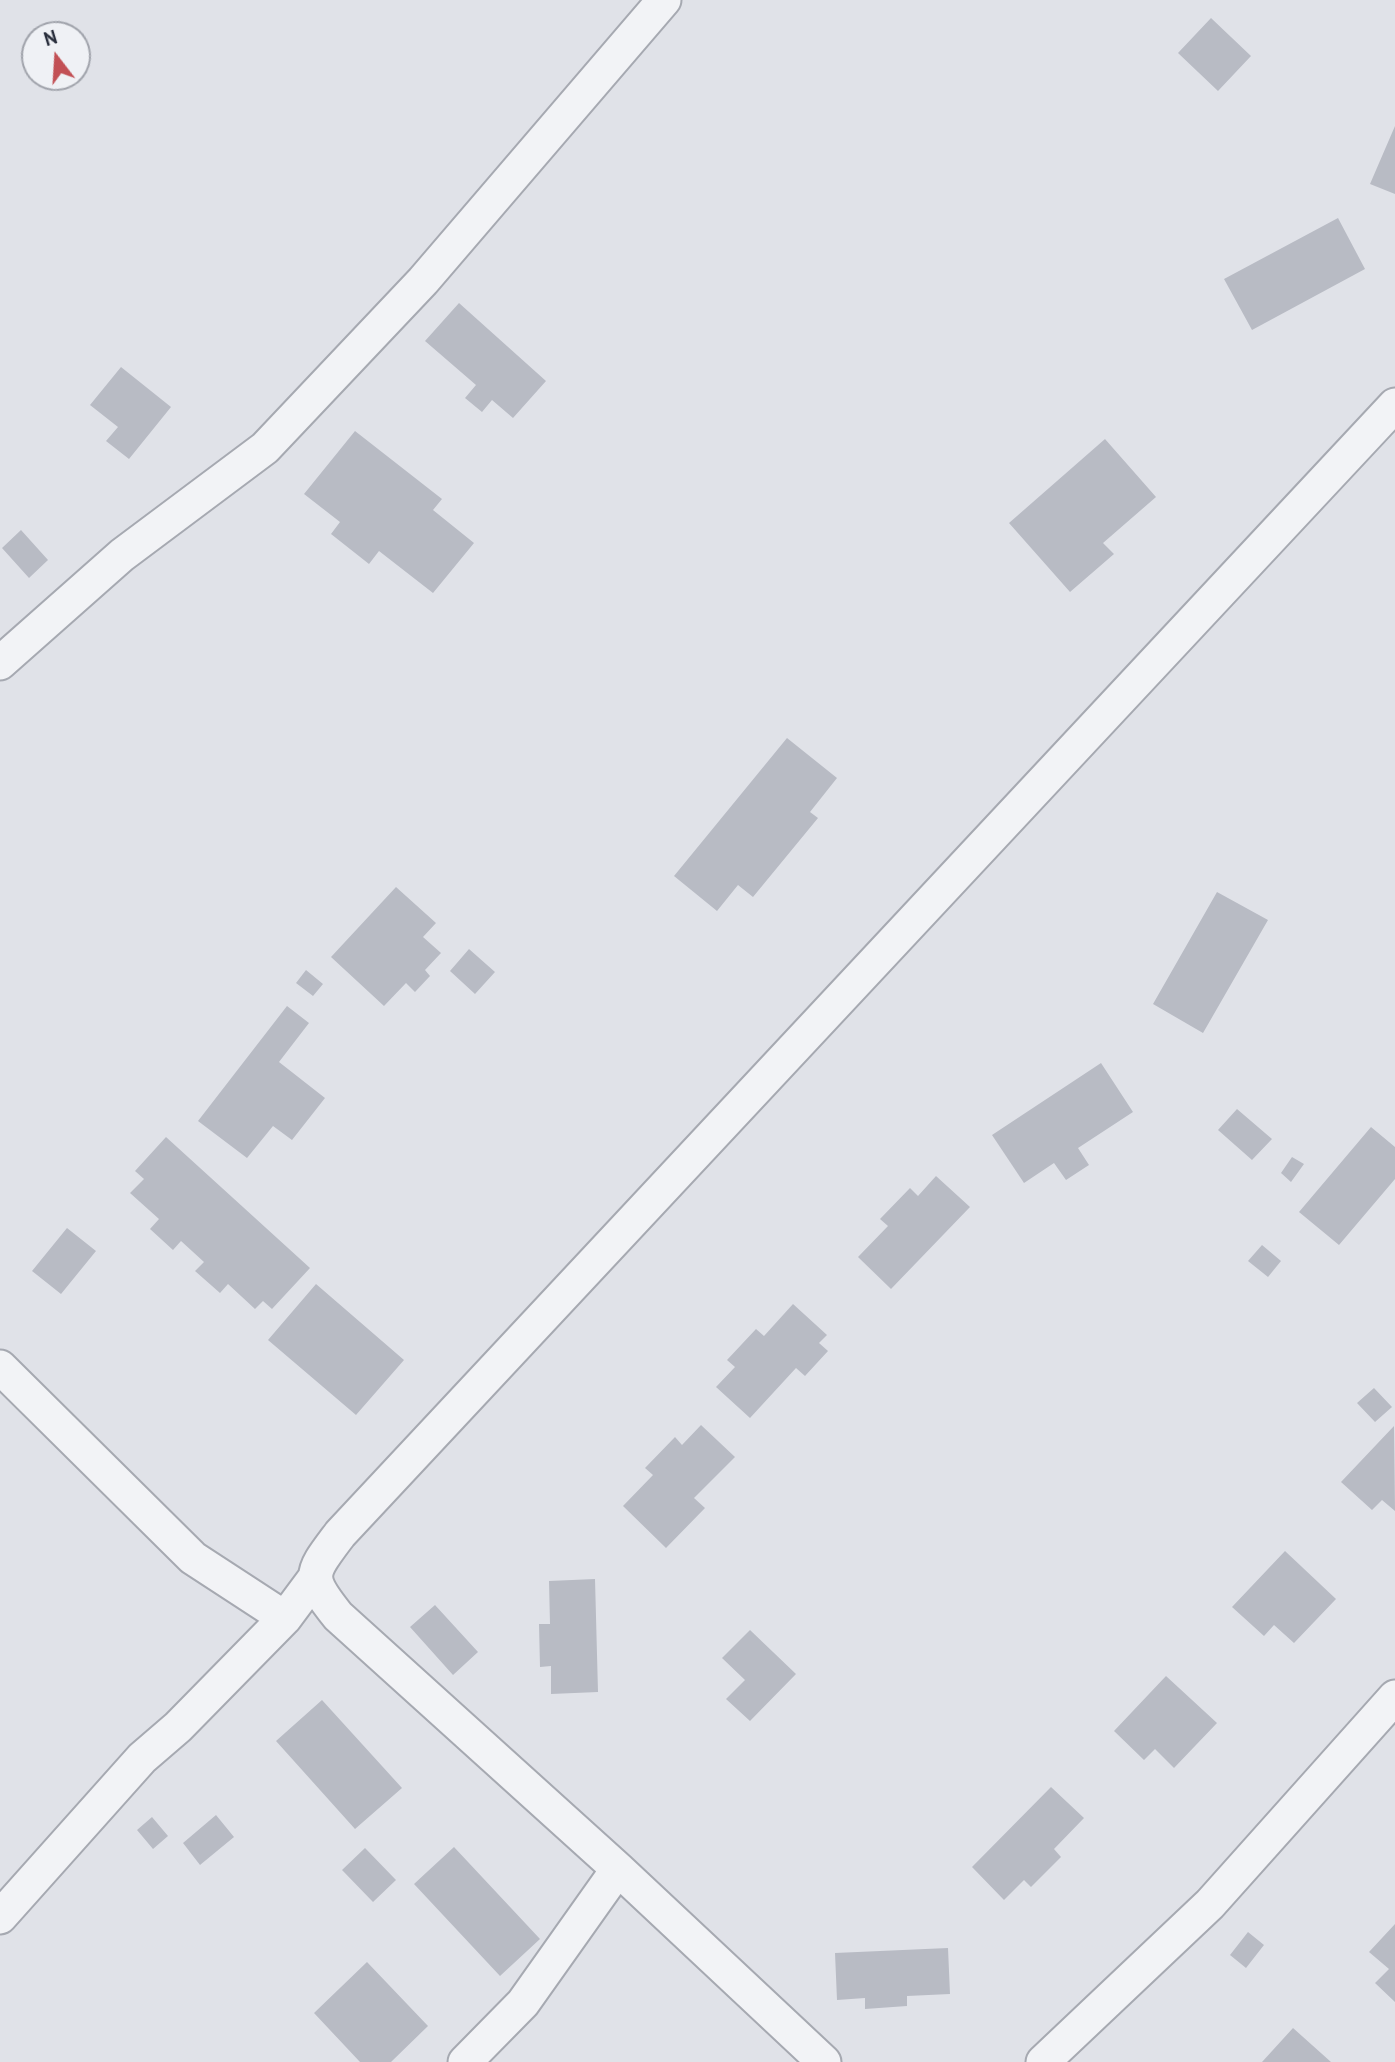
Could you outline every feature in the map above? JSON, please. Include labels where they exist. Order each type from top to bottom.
[{"type":"street","points":[[0,663],[122,555],[265,448],[423,281],[664,0]]},
{"type":"street","points":[[0,1917],[142,1758],[178,1727],[285,1618],[314,1579],[317,1564],[340,1534],[1395,405]]},
{"type":"street","points":[[0,1367],[193,1558],[285,1618]]},
{"type":"street","points":[[314,1579],[320,1593],[338,1616],[618,1869],[824,2062]]},
{"type":"street","points":[[1043,2062],[1210,1904],[1395,1697]]},
{"type":"street","points":[[465,2062],[523,2003],[618,1869]]},
{"type":"building","points":[[1211,18],[1251,56],[1218,91],[1178,53]]},
{"type":"building","points":[[1395,126],[1395,194],[1370,184]]},
{"type":"building","points":[[1338,218],[1365,269],[1252,330],[1224,279]]},
{"type":"building","points":[[459,303],[546,381],[513,418],[492,400],[482,412],[465,398],[476,385],[425,341]]},
{"type":"building","points":[[121,367],[171,407],[129,459],[106,441],[118,427],[90,405]]},
{"type":"building","points":[[355,431],[442,499],[433,510],[474,543],[433,593],[379,551],[369,564],[331,534],[340,522],[304,494]]},
{"type":"building","points":[[1105,439],[1156,497],[1103,543],[1114,554],[1070,592],[1009,523]]},
{"type":"building","points":[[21,530],[48,560],[29,578],[2,548]]},
{"type":"building","points":[[787,738],[837,778],[810,812],[818,818],[753,897],[738,885],[717,911],[674,876]]},
{"type":"building","points":[[396,887],[436,923],[423,937],[441,953],[425,970],[430,976],[415,992],[406,983],[384,1006],[331,957]]},
{"type":"building","points":[[1217,892],[1268,920],[1203,1033],[1153,1004]]},
{"type":"building","points":[[469,949],[495,972],[475,994],[450,971]]},
{"type":"building","points":[[306,970],[323,984],[313,996],[296,983]]},
{"type":"building","points":[[287,1006],[309,1023],[279,1062],[325,1098],[292,1140],[273,1126],[247,1158],[198,1121]]},
{"type":"building","points":[[1101,1063],[1133,1112],[1078,1148],[1089,1165],[1066,1180],[1054,1163],[1024,1183],[992,1135]]},
{"type":"building","points":[[1237,1109],[1272,1139],[1252,1160],[1218,1130]]},
{"type":"building","points":[[1371,1127],[1395,1147],[1395,1179],[1339,1245],[1299,1212]]},
{"type":"building","points":[[166,1137],[310,1268],[272,1309],[263,1301],[255,1309],[228,1284],[220,1293],[195,1271],[204,1262],[181,1241],[173,1250],[150,1229],[159,1219],[130,1193],[144,1179],[135,1171]]},
{"type":"building","points":[[1292,1157],[1304,1164],[1291,1182],[1281,1173]]},
{"type":"building","points":[[936,1176],[970,1207],[891,1289],[858,1257],[888,1226],[880,1219],[910,1188],[918,1196]]},
{"type":"building","points":[[67,1228],[96,1251],[61,1294],[32,1271]]},
{"type":"building","points":[[1262,1245],[1281,1261],[1268,1277],[1248,1261]]},
{"type":"building","points":[[316,1284],[404,1360],[356,1415],[268,1340]]},
{"type":"building","points":[[793,1304],[827,1335],[819,1343],[828,1351],[805,1376],[796,1368],[750,1418],[716,1387],[735,1367],[727,1360],[756,1329],[764,1336]]},
{"type":"building","points":[[1374,1388],[1392,1407],[1375,1422],[1357,1403]]},
{"type":"building","points":[[701,1425],[735,1457],[694,1498],[705,1508],[666,1548],[623,1506],[653,1475],[645,1468],[675,1437],[682,1445]]},
{"type":"building","points":[[1394,1426],[1395,1511],[1382,1500],[1372,1510],[1341,1482]]},
{"type":"building","points":[[1285,1551],[1336,1599],[1294,1643],[1274,1625],[1264,1636],[1232,1607]]},
{"type":"building","points":[[595,1579],[598,1692],[551,1694],[551,1666],[540,1667],[539,1624],[550,1624],[549,1581]]},
{"type":"building","points":[[435,1605],[478,1652],[453,1675],[410,1627]]},
{"type":"building","points":[[750,1630],[796,1674],[750,1721],[726,1699],[745,1680],[722,1658]]},
{"type":"building","points":[[1166,1676],[1217,1723],[1174,1768],[1155,1749],[1144,1760],[1114,1731]]},
{"type":"building","points":[[322,1700],[402,1788],[355,1829],[276,1741]]},
{"type":"building","points":[[1051,1787],[1084,1818],[1054,1849],[1061,1857],[1031,1887],[1024,1880],[1004,1900],[972,1867]]},
{"type":"building","points":[[216,1815],[234,1837],[200,1865],[183,1843]]},
{"type":"building","points":[[152,1817],[168,1836],[153,1849],[137,1830]]},
{"type":"building","points":[[454,1847],[540,1939],[500,1976],[414,1884]]},
{"type":"building","points":[[365,1848],[396,1880],[373,1902],[342,1870]]},
{"type":"building","points":[[1395,1924],[1395,2002],[1375,1983],[1389,1969],[1369,1952]]},
{"type":"building","points":[[1248,1932],[1264,1945],[1246,1968],[1230,1955]]},
{"type":"building","points":[[948,1948],[950,1994],[907,1996],[907,2006],[865,2009],[865,1998],[837,2000],[835,1953]]},
{"type":"building","points":[[367,1962],[428,2026],[391,2062],[360,2062],[314,2013]]},
{"type":"building","points":[[1293,2028],[1331,2062],[1262,2062]]}]
